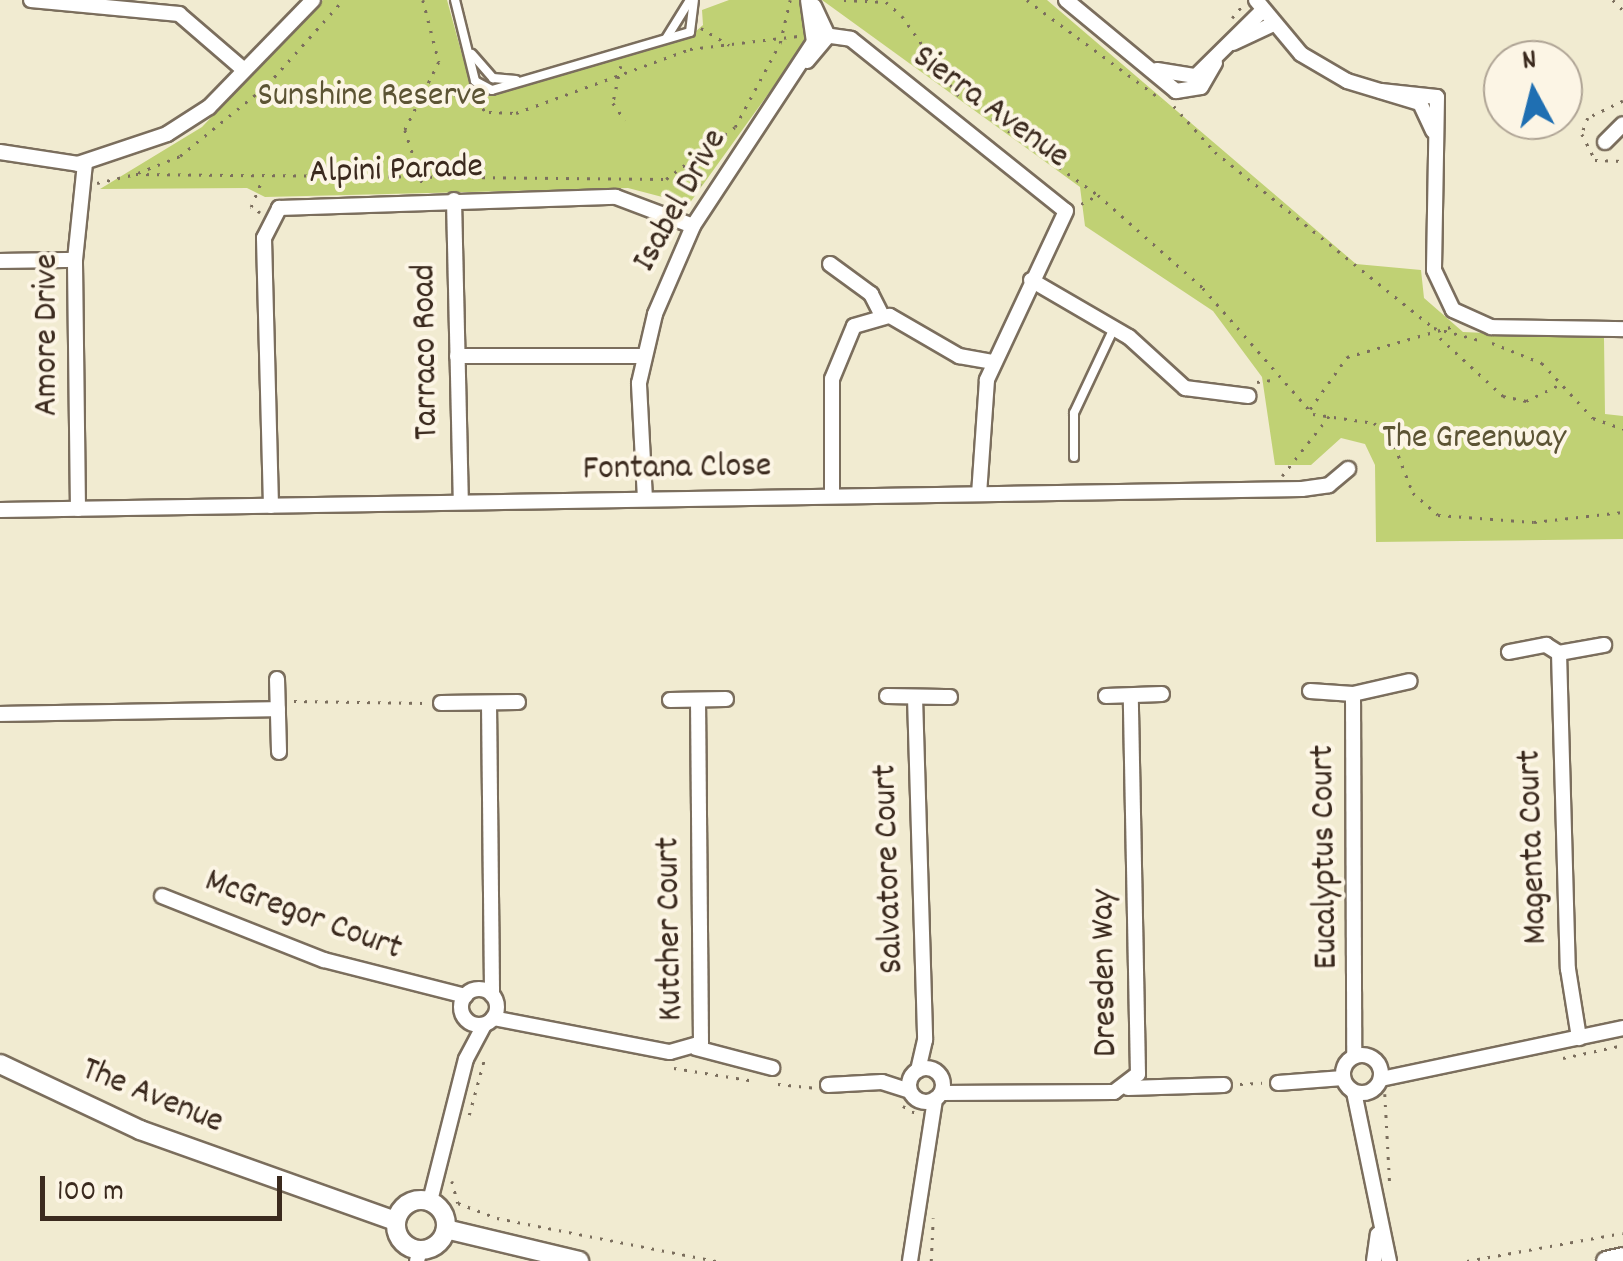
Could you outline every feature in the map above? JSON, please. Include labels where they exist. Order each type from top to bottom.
[{"type":"street","points":[[31,0],[179,14],[244,70]]},
{"type":"street","points":[[0,152],[85,163],[178,128],[244,70],[313,0]]},
{"type":"street","points":[[1066,0],[1152,68],[1182,80],[1215,63],[1259,5],[1271,24],[1316,65],[1420,103],[1435,137],[1434,270],[1453,310],[1491,326],[1623,328]]},
{"type":"street","points":[[804,4],[821,34]]},
{"type":"street","points":[[1232,42],[1271,24]]},
{"type":"street","name":"Sierra Avenue","points":[[821,34],[869,56],[1066,211],[993,362],[978,427],[979,494]]},
{"type":"street","name":"Isabel Drive","points":[[645,499],[644,356],[693,226],[821,34]]},
{"type":"street","points":[[1605,142],[1623,124]]},
{"type":"street","name":"Amore Drive","points":[[78,508],[75,260],[85,163]]},
{"type":"street","name":"Alpini Parade","points":[[271,506],[270,214],[302,203],[616,196],[693,226]]},
{"type":"street","name":"Tarraco Road","points":[[454,200],[461,502]]},
{"type":"street","points":[[0,261],[75,260]]},
{"type":"street","points":[[830,264],[872,294],[880,314],[958,356],[993,362]]},
{"type":"street","points":[[1031,280],[1114,328],[1185,388],[1248,396]]},
{"type":"street","points":[[832,496],[832,379],[854,326],[880,314]]},
{"type":"street","points":[[457,356],[644,356]]},
{"type":"street","name":"Fontana Close","points":[[0,510],[1279,489],[1330,485],[1348,469]]},
{"type":"street","points":[[1509,652],[1532,645],[1559,653],[1604,646]]},
{"type":"street","name":"Magenta Court","points":[[1559,653],[1567,952],[1578,1038]]},
{"type":"street","points":[[277,678],[280,752]]},
{"type":"street","name":"Eucalyptus Court","points":[[1310,691],[1353,694],[1410,681]]},
{"type":"street","points":[[1106,696],[1162,694]]},
{"type":"street","name":"Eucalyptus Court","points":[[1353,694],[1360,1018],[1374,1070],[1367,1132]]},
{"type":"street","points":[[887,696],[950,696]]},
{"type":"street","name":"Dresden Way","points":[[933,1095],[972,1087],[1128,1088],[1139,1053],[1131,696]]},
{"type":"street","name":"Salvatore Court","points":[[910,1261],[923,1136],[933,1095],[925,1040],[915,697]]},
{"type":"street","points":[[670,700],[726,699]]},
{"type":"street","name":"Kutcher Court","points":[[467,1003],[489,1021],[533,1021],[670,1052],[696,1048],[698,700]]},
{"type":"street","points":[[441,703],[518,702]]},
{"type":"street","points":[[466,1059],[489,1021],[494,998],[489,953],[489,703]]},
{"type":"street","points":[[0,714],[278,705]]},
{"type":"street","name":"McGregor Court","points":[[162,896],[467,1003]]},
{"type":"street","points":[[489,953],[467,1003],[466,1059],[430,1201],[446,1229],[579,1261]]},
{"type":"street","name":"Kutcher Court","points":[[467,1003],[494,998],[533,1021]]},
{"type":"street","points":[[1278,1082],[1343,1078],[1623,1028]]},
{"type":"street","name":"Salvatore Court","points":[[910,1087],[925,1040]]},
{"type":"street","points":[[696,1048],[772,1068]]},
{"type":"street","name":"The Avenue","points":[[0,1064],[140,1130],[396,1221]]},
{"type":"street","points":[[1354,1092],[1374,1070]]},
{"type":"street","points":[[1343,1078],[1354,1092],[1367,1132],[1378,1233],[1388,1261]]},
{"type":"street","points":[[827,1087],[882,1082],[933,1095]]},
{"type":"street","points":[[1128,1088],[1224,1084]]},
{"type":"street","points":[[910,1087],[933,1095]]},
{"type":"street","points":[[430,1201],[411,1201],[396,1221],[404,1244],[419,1256],[446,1229]]},
{"type":"street","points":[[1374,1261],[1378,1233]]},
{"type":"street","name":"Salvatore Court","points":[[915,1239],[920,1261]]},
{"type":"street","points":[[1606,1261],[1623,1258]]},
{"type":"lane","points":[[455,0],[469,50],[493,78],[519,80],[667,38],[692,0]]},
{"type":"lane","points":[[1074,457],[1074,412],[1114,328]]},
{"type":"path","points":[[84,186],[136,174],[180,156],[268,85],[343,0]]},
{"type":"path","points":[[423,0],[440,56],[413,104],[406,139],[424,181],[424,200]]},
{"type":"path","points":[[136,174],[424,181],[666,179],[734,126],[780,43],[790,0],[804,4]]},
{"type":"path","points":[[844,0],[886,2],[956,94],[1098,195],[1203,288],[1309,410],[1391,436],[1413,493],[1438,515],[1534,522],[1623,512]]},
{"type":"path","points":[[1027,0],[1180,110],[1215,152],[1445,334],[1516,349],[1560,384],[1592,418],[1623,429]]},
{"type":"path","points":[[1613,0],[1623,10]]},
{"type":"path","points":[[413,104],[439,89],[516,113],[619,81],[690,50],[780,43],[821,34]]},
{"type":"path","points":[[622,50],[612,103],[625,120]]},
{"type":"path","points":[[686,167],[717,192]]},
{"type":"path","points":[[251,207],[264,176]]},
{"type":"path","points":[[1066,211],[1098,195]]},
{"type":"path","points":[[1309,410],[1347,356],[1445,334]]},
{"type":"path","points":[[1438,336],[1503,396],[1526,401],[1560,384]]},
{"type":"path","points":[[1279,489],[1285,466],[1330,415]]},
{"type":"path","points":[[278,705],[441,703]]},
{"type":"path","points":[[465,1129],[486,1052]]},
{"type":"path","points":[[657,1064],[827,1087]]},
{"type":"path","points":[[1374,1070],[1391,1193]]},
{"type":"path","points":[[1224,1084],[1278,1082]]},
{"type":"path","points":[[910,1087],[933,1095]]},
{"type":"path","points":[[456,1164],[458,1202],[498,1218],[716,1261]]},
{"type":"path","points":[[1467,1261],[1623,1232]]},
{"type":"green space","name":"Sunshine Reserve","points":[[323,0],[447,0],[469,80],[488,95],[687,39],[703,25],[702,10],[729,0],[799,0],[812,33],[689,204],[628,188],[265,197],[247,188],[100,189],[202,127]]},
{"type":"green space","name":"The Greenway","points":[[822,0],[1047,0],[1356,264],[1421,270],[1424,298],[1463,332],[1604,338],[1605,414],[1623,416],[1623,539],[1376,542],[1375,465],[1365,444],[1341,438],[1311,465],[1275,465],[1262,377],[1213,311],[1085,226],[1080,187]]}]
